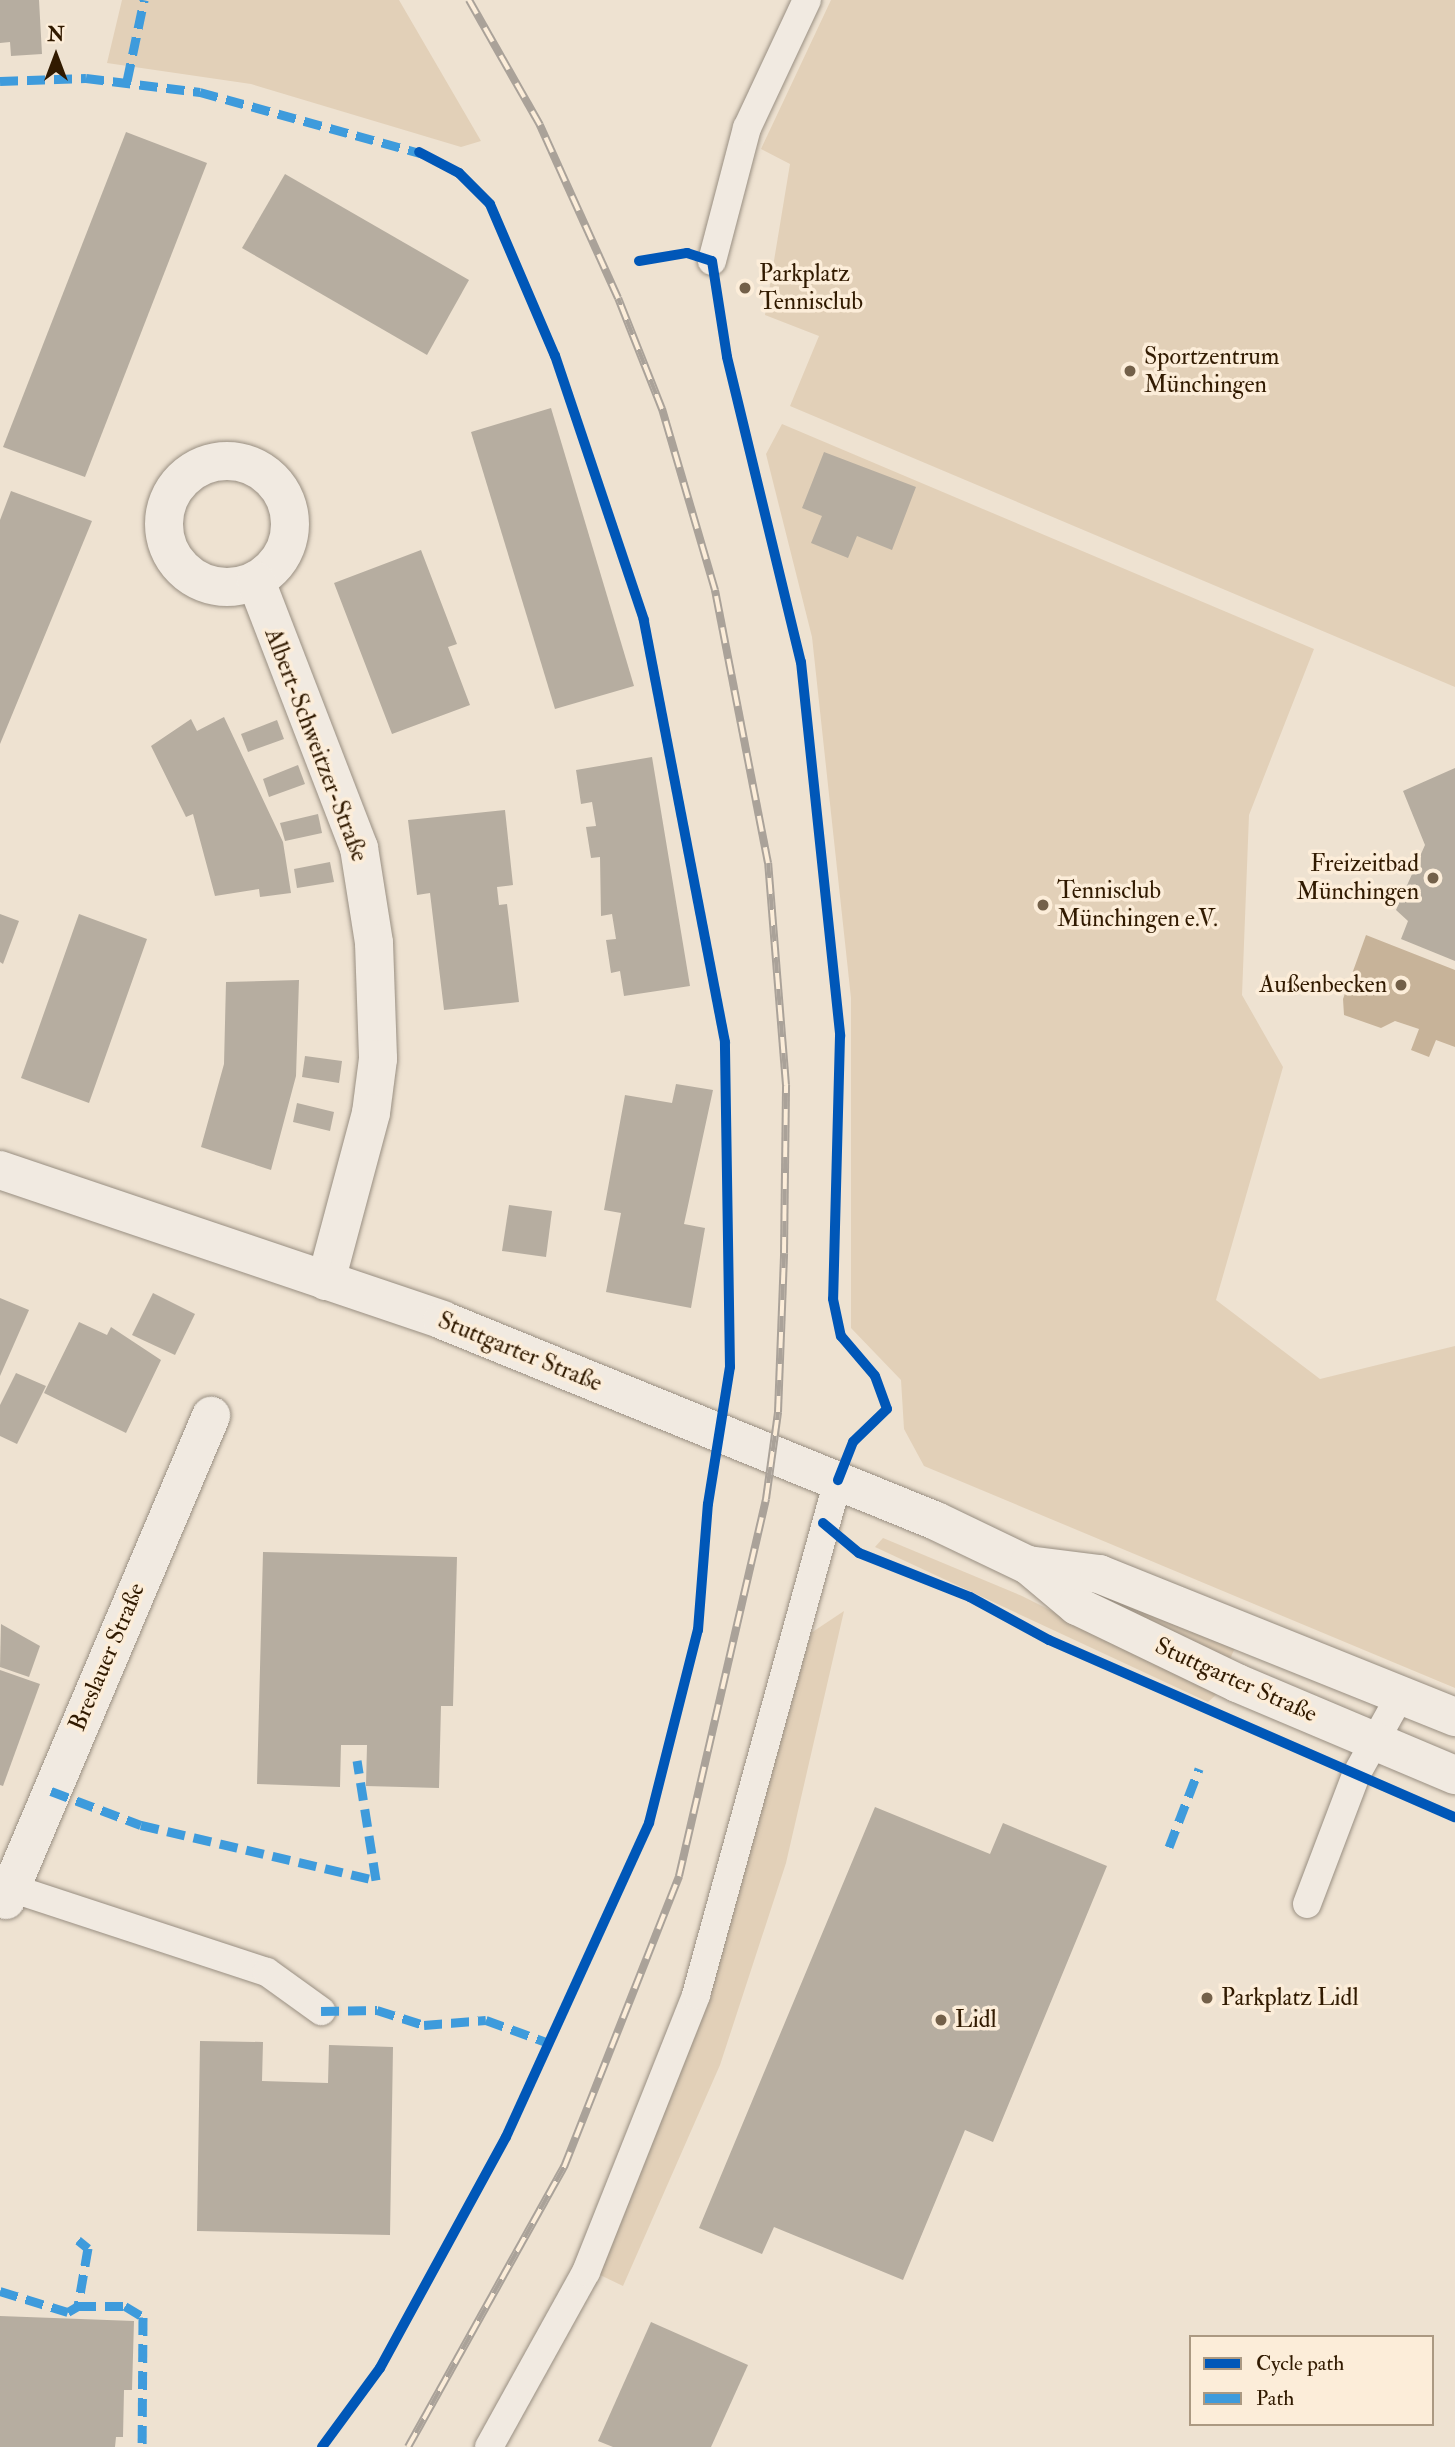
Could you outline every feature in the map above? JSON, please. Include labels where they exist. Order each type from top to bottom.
[{"type":"street","name":"Albert-Schweitzer-Straße","points":[[256,582],[359,848],[374,943],[378,1046],[371,1113],[326,1281]]},
{"type":"street","name":"Stuttgarter Straße","points":[[0,1170],[454,1325],[838,1480],[1028,1565],[1077,1605],[1455,1775]]},
{"type":"street","name":"Breslauer Straße","points":[[4,1901],[211,1416]]},
{"type":"street","name":"Stuttgarter Straße","points":[[1028,1565],[1099,1574],[1455,1717]]},
{"type":"lane","points":[[712,261],[747,128],[807,0]]},
{"type":"lane","points":[[489,2447],[586,2272],[696,1995],[838,1480]]},
{"type":"lane","points":[[1307,1904],[1356,1776],[1378,1742],[1401,1694]]},
{"type":"lane","points":[[4,1901],[267,1972],[321,2011]]},
{"type":"shaded area","points":[[122,0],[399,0],[481,141],[461,147],[251,84],[107,63]]},
{"type":"shaded area","name":"Sportzentrum Münchingen","points":[[831,0],[1455,0],[1455,687],[790,406],[819,336],[765,315],[790,164],[761,149]]},
{"type":"shaded area","name":"Tennisclub Münchingen e.V.","points":[[782,424],[1314,649],[1249,815],[1242,995],[1283,1067],[1216,1300],[1320,1379],[1455,1346],[1455,1688],[924,1466],[904,1429],[901,1380],[851,1328],[851,998],[812,637],[766,454]]},
{"type":"shaded area","name":"Außenbecken","points":[[1366,935],[1455,970],[1455,1047],[1436,1040],[1429,1057],[1411,1050],[1419,1029],[1395,1021],[1381,1028],[1344,1015],[1343,999]]},
{"type":"shaded area","points":[[883,1538],[1022,1596],[1217,1694],[1208,1702],[875,1547]]},
{"type":"shaded area","points":[[1095,1592],[1235,1648],[1228,1663]]},
{"type":"shaded area","points":[[844,1611],[786,1863],[720,2065],[623,2286],[596,2273],[708,2002],[811,1633]]},
{"type":"building","points":[[0,0],[39,0],[42,54],[11,56],[10,42],[0,43]]},
{"type":"building","points":[[126,132],[207,163],[85,477],[3,447]]},
{"type":"building","points":[[285,174],[469,280],[427,355],[242,248]]},
{"type":"building","points":[[551,408],[634,686],[555,709],[471,432]]},
{"type":"building","points":[[824,452],[916,487],[892,550],[857,536],[848,558],[811,543],[822,516],[802,508]]},
{"type":"building","points":[[11,491],[92,521],[0,744],[0,520]]},
{"type":"building","points":[[421,550],[457,644],[448,647],[470,705],[392,734],[334,583]]},
{"type":"building","points":[[224,717],[283,842],[291,893],[260,897],[259,889],[215,896],[193,814],[186,817],[151,746],[191,719],[197,731]]},
{"type":"building","points":[[277,720],[284,739],[248,752],[241,734]]},
{"type":"building","points":[[652,757],[690,986],[624,996],[620,971],[611,973],[606,940],[616,939],[612,914],[601,916],[600,857],[591,858],[586,827],[596,826],[592,802],[581,804],[576,770]]},
{"type":"building","points":[[298,765],[305,784],[269,797],[263,779]]},
{"type":"building","name":"Freizeitbad Münchingen","points":[[1455,768],[1455,961],[1401,939],[1408,921],[1396,910],[1425,845],[1403,791]]},
{"type":"building","points":[[505,810],[513,885],[497,887],[499,905],[507,904],[519,1002],[444,1010],[430,893],[417,895],[408,820]]},
{"type":"building","points":[[318,814],[322,833],[285,841],[280,823]]},
{"type":"building","points":[[330,862],[334,882],[297,888],[294,869]]},
{"type":"building","points":[[0,914],[19,921],[3,964],[0,962]]},
{"type":"building","points":[[79,914],[147,939],[89,1103],[21,1078]]},
{"type":"building","points":[[299,980],[296,1076],[271,1170],[201,1147],[224,1064],[226,982]]},
{"type":"building","points":[[305,1056],[342,1061],[339,1083],[302,1077]]},
{"type":"building","points":[[676,1084],[713,1090],[684,1224],[705,1228],[691,1308],[606,1292],[621,1213],[604,1210],[625,1095],[672,1103]]},
{"type":"building","points":[[297,1103],[334,1112],[330,1131],[293,1122]]},
{"type":"building","points":[[509,1205],[552,1211],[546,1257],[502,1251]]},
{"type":"building","points":[[153,1293],[195,1314],[175,1355],[132,1335]]},
{"type":"building","points":[[0,1298],[29,1310],[0,1376]]},
{"type":"building","points":[[79,1322],[107,1335],[111,1327],[161,1360],[126,1433],[44,1393]]},
{"type":"building","points":[[16,1373],[46,1386],[17,1444],[0,1436],[0,1405]]},
{"type":"building","points":[[263,1552],[457,1557],[453,1706],[441,1706],[439,1788],[366,1786],[367,1745],[341,1745],[340,1787],[257,1784]]},
{"type":"building","points":[[1,1624],[40,1646],[29,1677],[0,1667]]},
{"type":"building","points":[[0,1670],[40,1684],[3,1786],[0,1785]]},
{"type":"building","points":[[875,1807],[990,1854],[1003,1823],[1107,1866],[993,2142],[965,2130],[903,2280],[774,2227],[762,2254],[699,2228]]},
{"type":"building","points":[[200,2041],[263,2042],[262,2081],[328,2083],[329,2045],[393,2047],[390,2235],[197,2231]]},
{"type":"building","points":[[0,2316],[134,2321],[132,2390],[124,2390],[123,2437],[116,2437],[115,2447],[0,2447]]},
{"type":"building","points":[[651,2322],[748,2365],[711,2447],[613,2447],[598,2441]]},
{"type":"railway","points":[[408,2447],[564,2167],[679,1876],[766,1499],[778,1412],[784,1253],[786,1085],[768,863],[715,590],[662,409],[618,298],[540,125],[469,0]]},
{"type":"marked path","points":[[127,81],[144,0]]},
{"type":"marked path","points":[[0,81],[86,78],[200,92],[423,154]]},
{"type":"marked path","points":[[51,1791],[141,1825],[376,1880],[357,1760]]},
{"type":"marked path","points":[[1169,1847],[1199,1769]]},
{"type":"marked path","points":[[321,2011],[377,2010],[424,2025],[486,2020],[549,2043]]},
{"type":"marked path","points":[[78,2240],[88,2248],[78,2306]]},
{"type":"marked path","points":[[0,2291],[68,2312],[78,2306],[125,2306],[143,2317],[142,2447]]},
{"type":"cycle path","points":[[322,2447],[380,2368],[506,2137],[649,1823],[698,1630],[708,1504],[730,1367],[725,1042],[644,620],[555,356],[490,204],[459,173],[419,152]]},
{"type":"cycle path","points":[[639,261],[687,253],[712,261],[727,357],[801,662],[840,1036],[833,1299],[841,1336],[875,1376],[887,1409],[853,1442],[838,1480]]},
{"type":"cycle path","points":[[823,1523],[859,1553],[970,1597],[1049,1640],[1455,1817]]},
{"type":"place","name":"Parkplatz Tennisclub","points":[[745,288]]},
{"type":"place","name":"Sportzentrum Münchingen","points":[[1130,371]]},
{"type":"place","name":"Freizeitbad Münchingen","points":[[1433,878]]},
{"type":"place","name":"Tennisclub Münchingen e.V.","points":[[1043,905]]},
{"type":"place","name":"Außenbecken","points":[[1401,985]]},
{"type":"place","name":"Parkplatz Lidl","points":[[1207,1998]]},
{"type":"place","name":"Lidl","points":[[941,2020]]}]
